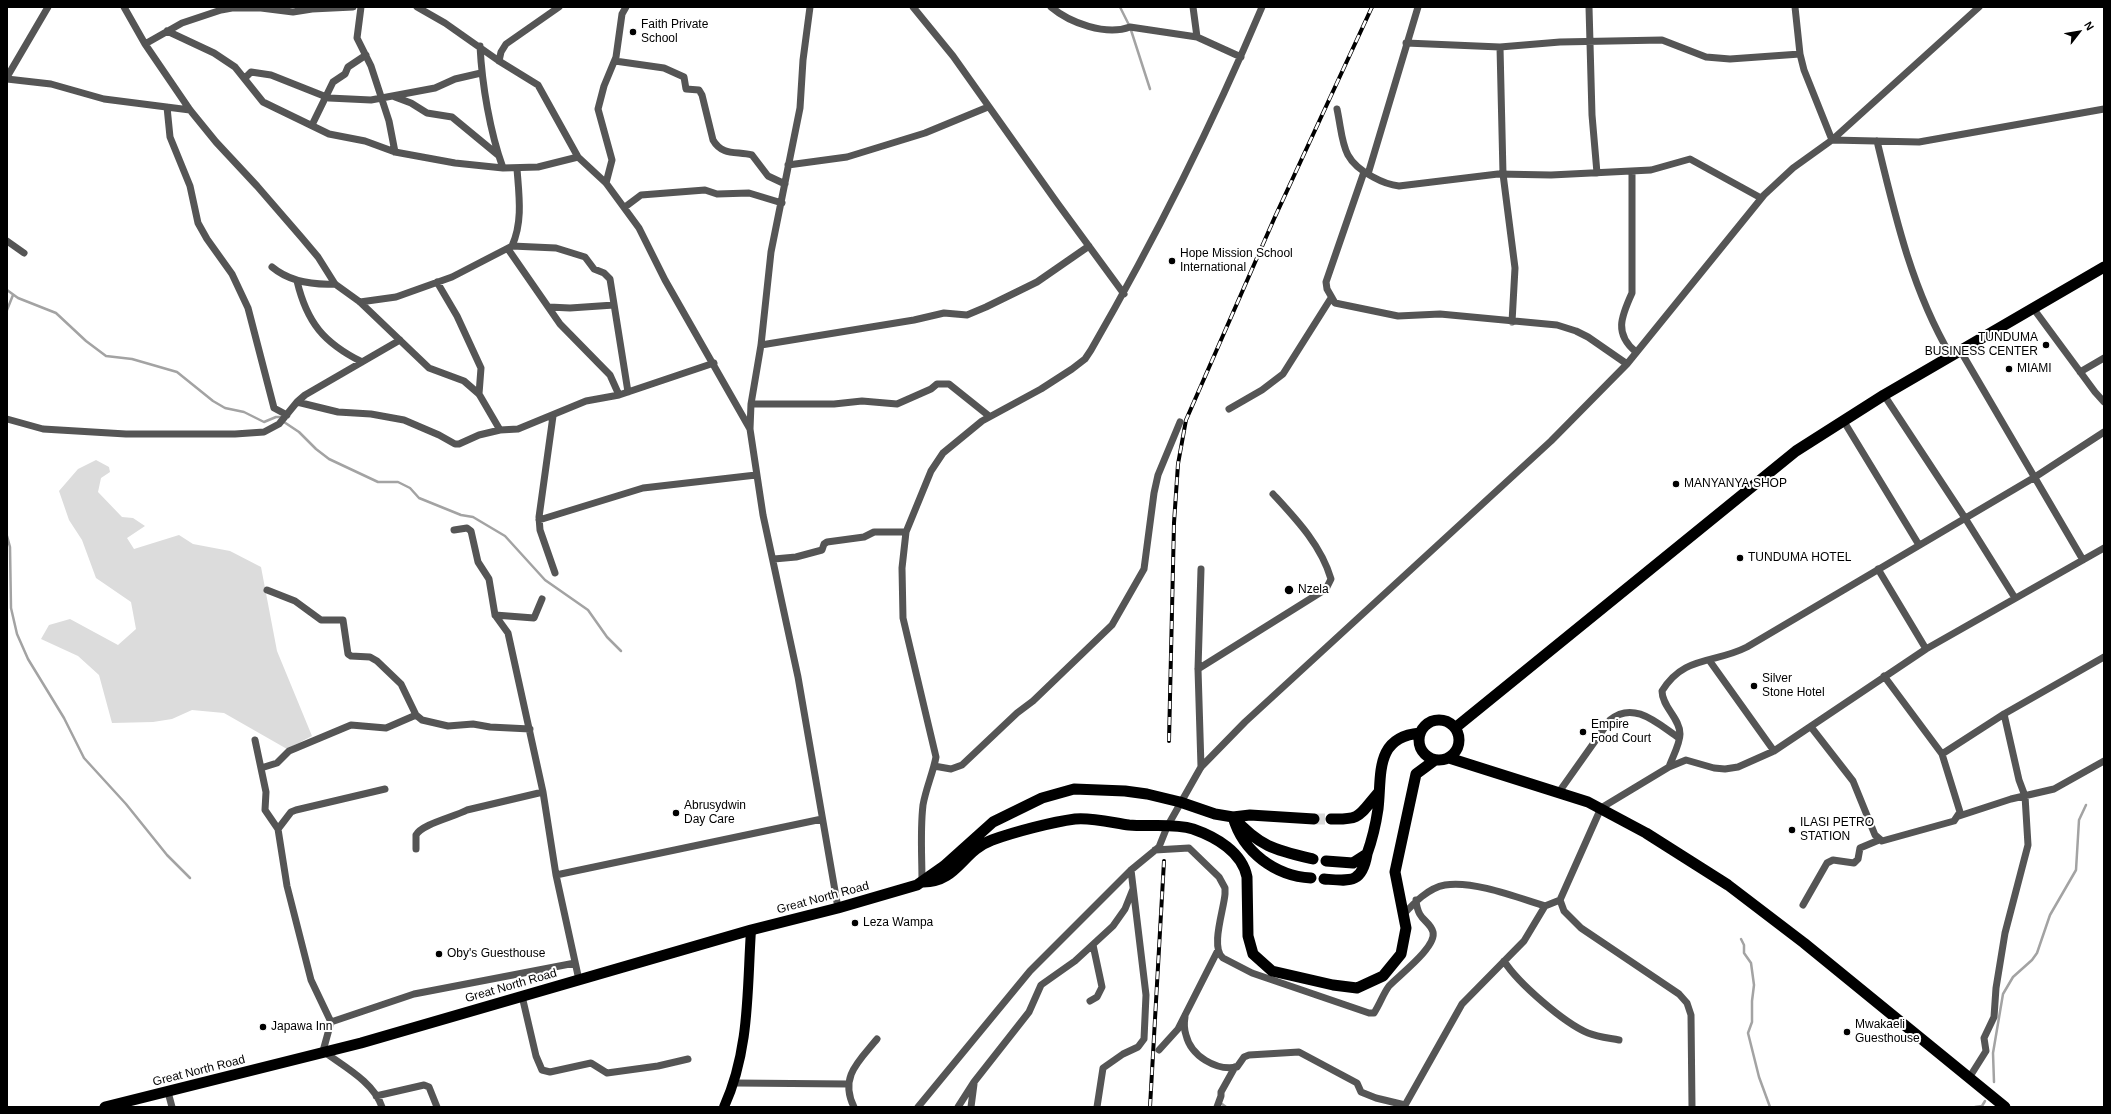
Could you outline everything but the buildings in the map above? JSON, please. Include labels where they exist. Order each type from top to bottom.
[{"type":"highway","points":[[1455,728],[1796,451],[1884,395],[2104,267]]},
{"type":"highway","points":[[1435,760],[1423,752],[1419,743],[1420,733],[1425,725],[1434,720],[1448,722],[1455,728],[1459,737],[1458,747],[1449,758]]},
{"type":"highway","points":[[1324,879],[1346,881],[1355,879],[1361,874],[1365,866],[1378,809],[1381,765],[1388,747],[1400,738],[1420,733]]},
{"type":"highway","points":[[922,882],[934,883],[946,877],[976,848],[991,840],[1076,819],[1135,826],[1166,826],[1192,829],[1226,846],[1238,856],[1245,868],[1247,877],[1249,946],[1259,962],[1272,971],[1333,985],[1357,988],[1383,976],[1401,954],[1406,928],[1395,872],[1416,774],[1435,760],[1449,758],[1559,792],[1601,808],[1646,833],[1728,885],[1804,943],[2005,1107]]},
{"type":"highway","points":[[922,882],[993,822],[1042,798],[1074,789],[1125,791],[1180,802],[1215,814],[1233,817],[1250,816],[1314,819]]},
{"type":"highway","points":[[1331,819],[1351,819],[1356,817],[1378,793]]},
{"type":"highway","points":[[1233,817],[1248,834],[1274,850],[1313,859]]},
{"type":"highway","points":[[1233,817],[1237,831],[1261,860],[1294,877],[1312,878]]},
{"type":"highway","points":[[1326,861],[1353,863],[1367,854]]},
{"type":"highway","name":"Great North Road","points":[[105,1107],[323,1051],[361,1043],[751,930],[838,908],[922,882]]},
{"type":"main road","points":[[724,1107],[735,1083],[744,1046],[748,1002],[751,930]]},
{"type":"street","points":[[48,7],[7,78],[51,84],[104,99],[130,101],[190,110]]},
{"type":"street","points":[[124,7],[146,44],[190,110],[216,142],[302,238],[335,284],[360,302],[429,368],[464,381],[479,394],[500,430]]},
{"type":"street","points":[[146,44],[167,31],[194,18],[232,8],[261,8],[293,12],[312,9],[353,7]]},
{"type":"street","points":[[361,7],[357,33],[359,43],[366,55],[382,98],[390,124],[395,152]]},
{"type":"street","points":[[417,7],[480,46],[499,61],[538,85],[578,157],[606,183],[625,207],[642,233],[669,286],[714,363],[750,429]]},
{"type":"street","points":[[499,61],[501,52],[506,44],[559,7]]},
{"type":"street","points":[[606,183],[612,160],[598,110],[604,86],[615,61],[622,14],[626,7]]},
{"type":"street","points":[[810,7],[803,60],[800,108],[771,252],[761,346],[751,404],[750,429],[756,475],[798,677],[838,908]]},
{"type":"street","points":[[913,7],[953,56],[988,107],[1124,294]]},
{"type":"street","points":[[1051,7],[1070,20],[1100,28],[1119,31],[1130,27],[1197,37],[1241,57]]},
{"type":"street","points":[[1193,7],[1197,37]]},
{"type":"street","points":[[922,882],[923,807],[926,788],[934,766],[935,749],[904,618],[902,568],[906,532],[931,471],[943,453],[989,416],[1057,379],[1085,359],[1124,294],[1173,201],[1241,57],[1262,7]]},
{"type":"street","points":[[1418,7],[1406,43],[1391,101],[1326,282],[1326,289],[1331,298],[1335,303],[1398,316],[1440,314],[1512,322],[1557,325],[1576,331],[1627,364]]},
{"type":"street","points":[[1589,7],[1592,114],[1596,173]]},
{"type":"street","points":[[1795,7],[1800,54],[1812,93],[1832,140]]},
{"type":"street","points":[[918,1107],[1030,971],[1131,870],[1155,850],[1161,842],[1166,826],[1201,767],[1245,722],[1551,441],[1627,364],[1761,198],[1793,168],[1832,140],[1979,7]]},
{"type":"street","points":[[167,31],[214,53],[235,67],[263,102],[329,134],[365,141],[395,152],[456,163],[503,168],[517,169],[538,167],[578,157]]},
{"type":"street","points":[[1406,43],[1500,47],[1560,42],[1591,43],[1662,40],[1699,55],[1730,59],[1800,54]]},
{"type":"street","points":[[480,46],[481,72],[498,155],[503,168]]},
{"type":"street","points":[[1500,47],[1503,174],[1515,268],[1512,322]]},
{"type":"street","points":[[312,126],[324,96],[333,82],[345,74],[348,67],[366,55]]},
{"type":"street","points":[[615,61],[660,66],[683,76],[686,80],[686,89],[698,90],[702,95],[713,140],[717,146],[724,152],[752,155],[768,176],[785,184]]},
{"type":"street","points":[[244,78],[250,72],[268,74],[332,99],[382,98],[394,97],[435,88],[455,79],[481,72]]},
{"type":"street","points":[[394,97],[411,103],[427,113],[452,117],[498,155]]},
{"type":"street","points":[[166,107],[170,136],[190,186],[198,223],[207,239],[232,274],[248,308],[274,408],[288,415]]},
{"type":"street","points":[[788,165],[847,157],[925,133],[988,107]]},
{"type":"street","points":[[1337,109],[1348,158],[1366,173],[1387,184],[1400,186],[1503,174],[1596,173],[1651,170],[1690,159],[1761,198]]},
{"type":"street","points":[[1832,140],[1919,142],[2104,109]]},
{"type":"street","points":[[1877,141],[1896,218],[1920,296],[1935,329],[1956,353],[2035,477],[2083,560]]},
{"type":"street","points":[[510,248],[516,238],[519,218],[517,169]]},
{"type":"street","points":[[1632,171],[1632,293],[1627,305],[1621,330],[1624,341],[1636,352]]},
{"type":"street","points":[[625,207],[641,195],[705,190],[717,194],[749,193],[782,203]]},
{"type":"street","points":[[7,241],[24,254]]},
{"type":"street","points":[[761,346],[914,320],[938,314],[967,315],[1037,282],[1088,246]]},
{"type":"street","points":[[360,302],[396,297],[452,277],[510,248],[556,248],[585,257],[594,269],[604,273],[610,279],[628,392]]},
{"type":"street","points":[[510,248],[560,324],[610,375],[619,395]]},
{"type":"street","points":[[272,267],[280,274],[297,281],[315,284],[335,284]]},
{"type":"street","points":[[297,281],[305,308],[329,342],[344,353],[362,362]]},
{"type":"street","points":[[437,282],[457,316],[481,368],[479,394]]},
{"type":"street","points":[[1229,409],[1262,390],[1283,374],[1331,298]]},
{"type":"street","points":[[549,307],[570,308],[614,305]]},
{"type":"street","points":[[2033,308],[2104,402]]},
{"type":"street","points":[[7,419],[59,430],[79,429],[126,434],[234,434],[264,432],[279,424],[305,394],[400,340]]},
{"type":"street","points":[[2080,372],[2104,358]]},
{"type":"street","points":[[297,402],[338,412],[371,414],[404,420],[439,435],[455,444],[479,435],[500,430],[518,429],[589,400],[619,395],[714,363]]},
{"type":"street","points":[[751,404],[829,404],[862,401],[897,404],[931,389],[937,384],[949,384],[989,416]]},
{"type":"street","points":[[1884,395],[1965,518],[2015,598]]},
{"type":"street","points":[[553,416],[539,520],[540,530],[555,573]]},
{"type":"street","points":[[1843,420],[1919,545]]},
{"type":"street","points":[[934,766],[951,769],[962,765],[1016,713],[1033,701],[1112,625],[1144,569],[1154,493],[1158,475],[1180,422]]},
{"type":"street","points":[[1669,767],[1679,738],[1679,731],[1662,698],[1662,691],[1686,666],[1730,654],[1747,647],[2035,477],[2104,432]]},
{"type":"street","points":[[539,520],[643,488],[756,475]]},
{"type":"street","points":[[1198,669],[1326,589],[1331,579],[1328,568],[1305,530],[1273,494]]},
{"type":"street","points":[[454,530],[467,528],[472,532],[478,562],[489,579],[496,614],[508,633],[543,792],[556,875],[579,980]]},
{"type":"street","points":[[774,559],[813,554],[822,550],[824,544],[827,542],[864,537],[874,532],[906,532]]},
{"type":"street","points":[[1692,1107],[1692,1023],[1687,1003],[1679,994],[1580,928],[1564,911],[1560,900],[1601,808],[1669,767],[1689,760],[1714,768],[1734,768],[1774,751],[1926,649],[2104,548]]},
{"type":"street","points":[[1201,569],[1198,669],[1201,767]]},
{"type":"street","points":[[1878,569],[1926,649]]},
{"type":"street","points":[[267,590],[295,601],[321,620],[343,620],[348,654],[351,656],[370,657],[378,661],[407,692],[416,715],[422,720],[440,725],[473,724],[490,727],[530,729]]},
{"type":"street","points":[[496,614],[534,618],[542,599]]},
{"type":"street","points":[[1942,754],[2004,714],[2104,657]]},
{"type":"street","points":[[1709,660],[1774,751]]},
{"type":"street","points":[[1884,676],[1942,754],[1960,812],[1959,816]]},
{"type":"street","points":[[1559,792],[1610,720],[1616,715],[1640,712],[1679,738]]},
{"type":"street","points":[[1969,1078],[1986,1051],[1984,1038],[1994,1017],[1996,988],[2005,933],[2027,851],[2025,796],[2019,780],[2004,714]]},
{"type":"street","points":[[261,768],[277,763],[289,750],[351,725],[386,728],[416,715]]},
{"type":"street","points":[[1811,727],[1854,781],[1875,835],[1879,840]]},
{"type":"street","points":[[255,740],[266,792],[265,810],[278,829],[287,886],[312,980],[331,1022],[323,1051],[358,1077],[376,1096],[382,1107]]},
{"type":"street","points":[[1803,905],[1827,863],[1833,860],[1854,863],[1858,859],[1860,848],[1879,840],[1882,842],[1931,828],[1954,821],[1959,816],[2054,789],[2104,760]]},
{"type":"street","points":[[278,829],[291,812],[296,810],[385,789]]},
{"type":"street","points":[[416,849],[416,835],[424,826],[459,815],[467,810],[543,792]]},
{"type":"street","points":[[556,875],[822,819]]},
{"type":"street","points":[[1155,850],[1189,848],[1219,877],[1225,888],[1217,952],[1185,1017],[1175,1033],[1159,1050]]},
{"type":"street","points":[[1097,1107],[1103,1068],[1123,1054],[1138,1047],[1144,1039],[1146,995],[1131,870]]},
{"type":"street","points":[[1404,915],[1416,900],[1439,887],[1453,885],[1499,891],[1545,906]]},
{"type":"street","points":[[958,1107],[974,1082],[1029,1012],[1041,985],[1070,965],[1121,917],[1133,889]]},
{"type":"street","points":[[1217,952],[1223,958],[1252,973],[1372,1013],[1377,1008],[1390,985],[1423,954],[1433,936],[1432,931],[1418,914],[1416,900]]},
{"type":"street","points":[[1218,1107],[1221,1092],[1234,1067],[1244,1057],[1249,1055],[1299,1052],[1357,1083],[1362,1092],[1376,1098],[1404,1106],[1462,1004],[1524,941],[1545,906],[1560,900]]},
{"type":"street","points":[[1090,1001],[1097,997],[1102,987],[1093,945]]},
{"type":"street","points":[[1504,961],[1512,972],[1545,1003],[1584,1031],[1595,1036],[1618,1040]]},
{"type":"street","points":[[331,1022],[414,994],[575,963]]},
{"type":"street","points":[[522,996],[536,1056],[542,1070],[550,1072],[591,1063],[607,1073],[658,1066],[688,1059]]},
{"type":"street","points":[[1185,1017],[1186,1036],[1193,1049],[1215,1066],[1223,1068],[1234,1067]]},
{"type":"street","points":[[854,1107],[849,1096],[848,1084],[853,1069],[877,1039]]},
{"type":"street","points":[[972,1107],[974,1082]]},
{"type":"street","points":[[735,1083],[848,1084]]},
{"type":"street","points":[[376,1096],[424,1085],[429,1087],[437,1107]]},
{"type":"street","points":[[168,1092],[172,1107]]},
{"type":"shaded area","points":[[96,460],[109,467],[110,472],[101,478],[98,492],[122,517],[133,518],[145,526],[127,538],[134,549],[179,535],[193,544],[230,551],[261,567],[277,651],[312,736],[287,749],[224,713],[192,710],[172,719],[153,722],[112,723],[99,675],[78,656],[41,639],[49,625],[70,619],[118,645],[136,629],[131,602],[96,578],[82,540],[69,520],[59,491],[78,469]]},
{"type":"waterway","points":[[1120,7],[1130,27],[1150,89]]},
{"type":"waterway","points":[[7,290],[18,298],[56,313],[86,341],[106,356],[132,359],[177,372],[213,401],[225,408],[244,412],[264,422],[276,417],[281,417]]},
{"type":"waterway","points":[[7,310],[13,295]]},
{"type":"waterway","points":[[284,422],[299,432],[316,449],[329,459],[378,482],[398,482],[410,488],[419,498],[461,515],[473,517],[505,536],[545,580],[588,610],[607,637],[621,651]]},
{"type":"waterway","points":[[7,536],[10,547],[11,608],[17,634],[28,659],[64,718],[84,758],[126,804],[167,855],[190,878]]},
{"type":"waterway","points":[[1994,1082],[1993,1053],[2003,994],[2013,977],[2032,960],[2037,953],[2050,915],[2076,870],[2079,820],[2086,805]]},
{"type":"waterway","points":[[1741,939],[1744,945],[1744,953],[1751,963],[1754,985],[1752,1022],[1748,1033],[1759,1077],[1770,1107]]},
{"type":"waterway","points":[[1975,1107],[1982,1106],[1985,1101]]},
{"type":"waterway","points":[[1222,1104],[1226,1107]]},
{"type":"tunnel","points":[[1314,819],[1331,819]]},
{"type":"railway","points":[[1169,741],[1174,523],[1178,464],[1186,420],[1274,219],[1372,7]]},
{"type":"railway","points":[[1150,1107],[1164,861]]},
{"type":"place","name":"Faith Private School","points":[[633,32]]},
{"type":"place","name":"Hope Mission School International","points":[[1172,261]]},
{"type":"place","name":"TUNDUMA BUSINESS CENTER","points":[[2046,345]]},
{"type":"place","name":"MIAMI","points":[[2009,369]]},
{"type":"place","name":"MANYANYA SHOP","points":[[1676,484]]},
{"type":"place","name":"TUNDUMA HOTEL","points":[[1740,558]]},
{"type":"place","name":"Nzela","points":[[1289,590]]},
{"type":"place","name":"Silver Stone Hotel","points":[[1754,686]]},
{"type":"place","name":"Empire Food Court","points":[[1583,732]]},
{"type":"place","name":"Abrusydwin Day Care","points":[[676,813]]},
{"type":"place","name":"ILASI PETRO STATION","points":[[1792,830]]},
{"type":"place","name":"Leza Wampa","points":[[855,923]]},
{"type":"place","name":"Oby's Guesthouse","points":[[439,954]]},
{"type":"place","name":"Japawa Inn","points":[[263,1027]]},
{"type":"place","name":"Mwakaeli Guesthouse","points":[[1847,1032]]}]
